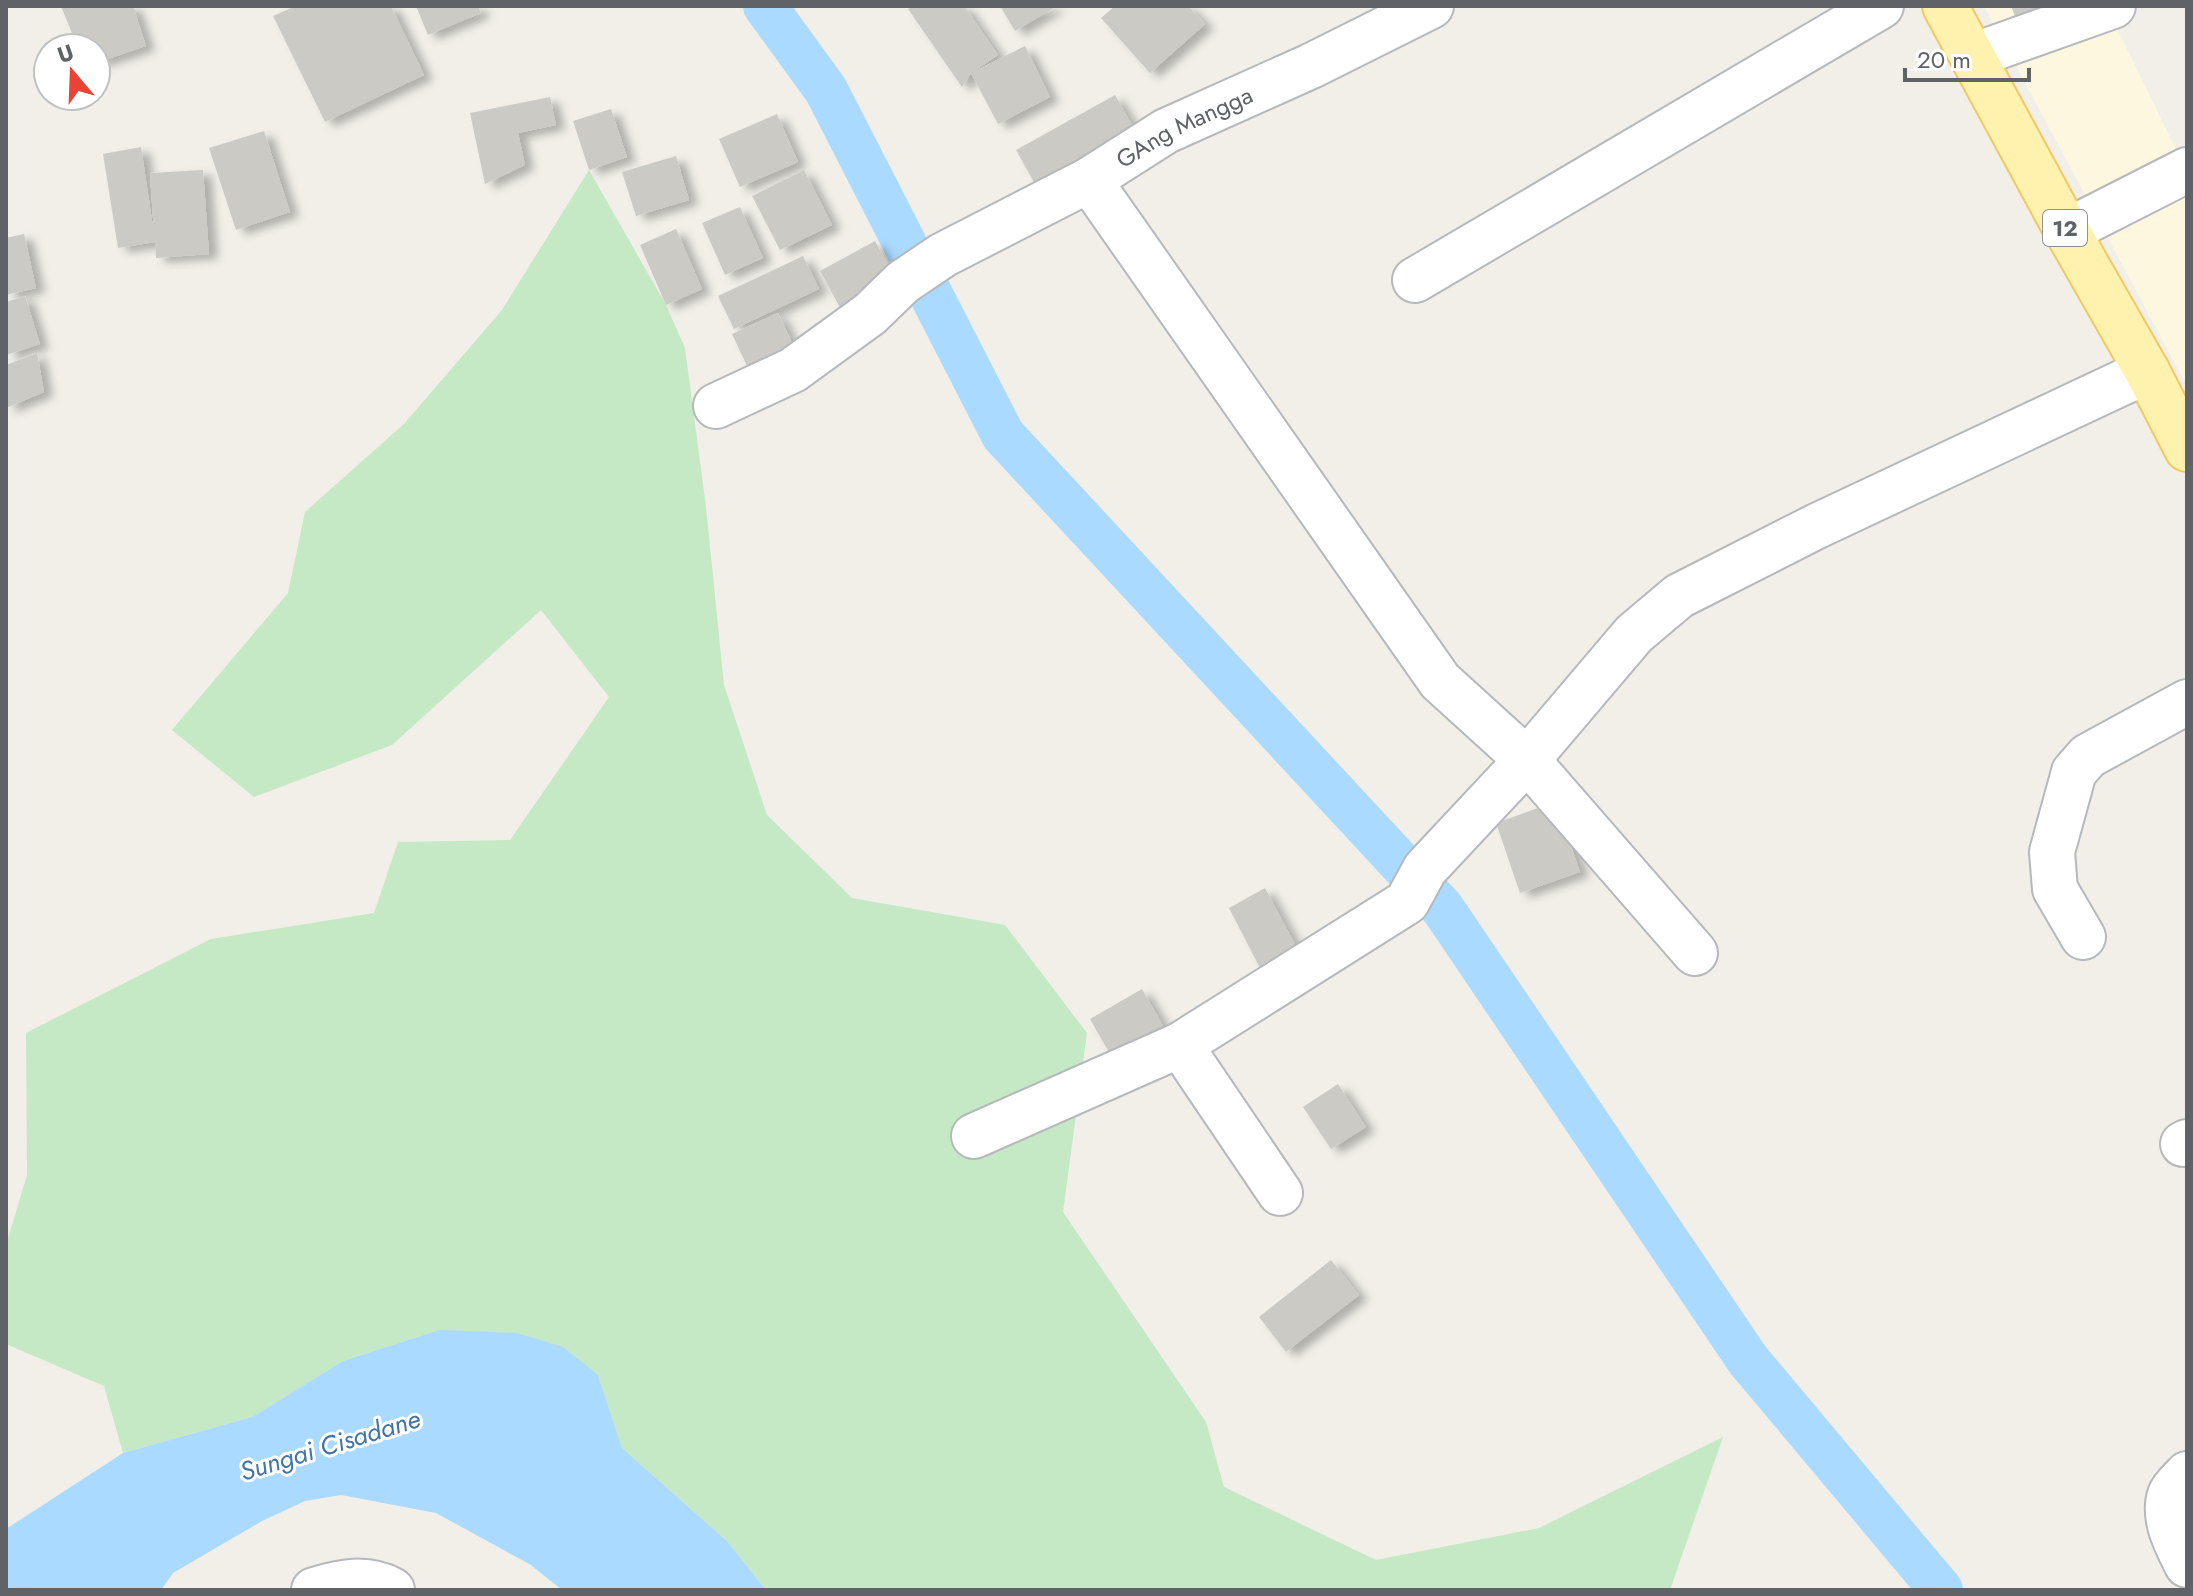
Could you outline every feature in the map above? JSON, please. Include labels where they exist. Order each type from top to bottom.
[{"type":"main road","name":"12","points":[[1945,6],[2187,449]]},
{"type":"street","name":"GAng Mangga","points":[[716,406],[793,370],[870,314],[903,282],[943,255],[1089,180],[1166,131],[1311,66],[1431,6]]},
{"type":"street","points":[[1415,280],[1881,6]]},
{"type":"street","points":[[1972,56],[2113,6]]},
{"type":"street","points":[[2067,231],[2187,170]]},
{"type":"street","points":[[1089,180],[1440,681],[1527,760],[1695,953]]},
{"type":"street","points":[[974,1136],[1180,1045],[1416,885],[1634,634],[1679,596],[1817,526],[2147,371]]},
{"type":"street","points":[[2083,937],[2055,889],[2052,852],[2074,772],[2088,756],[2187,702]]},
{"type":"street","points":[[1180,1045],[1280,1193]]},
{"type":"street","points":[[2187,1474],[2170,1493],[2168,1512],[2175,1539],[2187,1565]]},
{"type":"street","points":[[314,1590],[361,1580],[392,1590]]},
{"type":"shaded area","points":[[1984,6],[2106,6],[2187,172],[2187,386]]},
{"type":"green space","points":[[589,170],[666,305],[685,348],[706,507],[724,685],[767,815],[852,898],[1005,925],[1087,1033],[1063,1212],[1206,1422],[1224,1487],[1376,1560],[1539,1528],[1723,1437],[1670,1590],[766,1590],[727,1541],[622,1448],[598,1375],[439,1330],[343,1361],[252,1417],[123,1453],[104,1386],[6,1344],[6,1245],[27,1175],[26,1033],[211,939],[374,913],[398,842],[510,840],[609,697],[541,610],[392,745],[254,797],[172,730],[288,593],[305,512],[404,424],[502,310]]},
{"type":"water","name":"Sungai Cisadane","points":[[439,1330],[517,1333],[563,1347],[598,1375],[622,1448],[727,1541],[766,1590],[562,1590],[531,1565],[436,1513],[341,1495],[305,1501],[262,1521],[173,1573],[161,1590],[6,1590],[6,1529],[123,1453],[252,1417],[343,1361]]},
{"type":"building","points":[[61,6],[133,6],[146,46],[112,58],[112,32],[72,32]]},
{"type":"building","points":[[296,6],[391,6],[424,75],[325,122],[273,16]]},
{"type":"building","points":[[416,6],[478,6],[481,13],[428,35]]},
{"type":"building","points":[[913,6],[964,6],[998,55],[971,73],[962,87],[908,9]]},
{"type":"building","points":[[1000,6],[1057,6],[1015,31]]},
{"type":"building","points":[[1115,6],[1188,6],[1205,24],[1150,73],[1101,18]]},
{"type":"building","points":[[2011,6],[2061,6],[2018,24]]},
{"type":"building","points":[[1025,46],[1050,97],[998,124],[971,73]]},
{"type":"building","points":[[1115,95],[1138,136],[1039,191],[1016,150]]},
{"type":"building","points":[[550,97],[556,125],[518,133],[525,165],[485,184],[470,113]]},
{"type":"building","points":[[611,109],[627,157],[589,170],[573,121]]},
{"type":"building","points":[[777,114],[798,162],[740,187],[719,139]]},
{"type":"building","points":[[264,131],[290,212],[236,230],[209,148]]},
{"type":"building","points":[[141,147],[154,234],[150,173],[203,170],[209,254],[156,258],[155,242],[118,248],[103,154]]},
{"type":"building","points":[[676,156],[689,200],[636,216],[622,172]]},
{"type":"building","points":[[804,170],[832,225],[780,250],[752,196]]},
{"type":"building","points":[[740,207],[763,258],[725,275],[702,223]]},
{"type":"building","points":[[676,229],[702,289],[666,305],[640,245]]},
{"type":"building","points":[[24,234],[36,288],[6,295],[6,238]]},
{"type":"building","points":[[875,241],[898,282],[843,313],[820,271]]},
{"type":"building","points":[[803,256],[819,289],[734,329],[718,296]]},
{"type":"building","points":[[25,296],[40,344],[6,355],[6,302]]},
{"type":"building","points":[[778,313],[801,362],[755,383],[732,334]]},
{"type":"building","points":[[37,353],[44,392],[6,408],[6,365]]},
{"type":"building","points":[[1555,802],[1580,872],[1520,893],[1496,823]]},
{"type":"building","points":[[1265,888],[1298,950],[1261,970],[1229,908]]},
{"type":"building","points":[[1142,989],[1167,1033],[1115,1063],[1090,1019]]},
{"type":"building","points":[[1338,1084],[1366,1127],[1331,1149],[1303,1107]]},
{"type":"building","points":[[1331,1260],[1359,1295],[1286,1352],[1259,1317]]},
{"type":"waterway","points":[[765,6],[826,90],[1003,435],[1443,909],[1748,1360],[1941,1590]]}]
